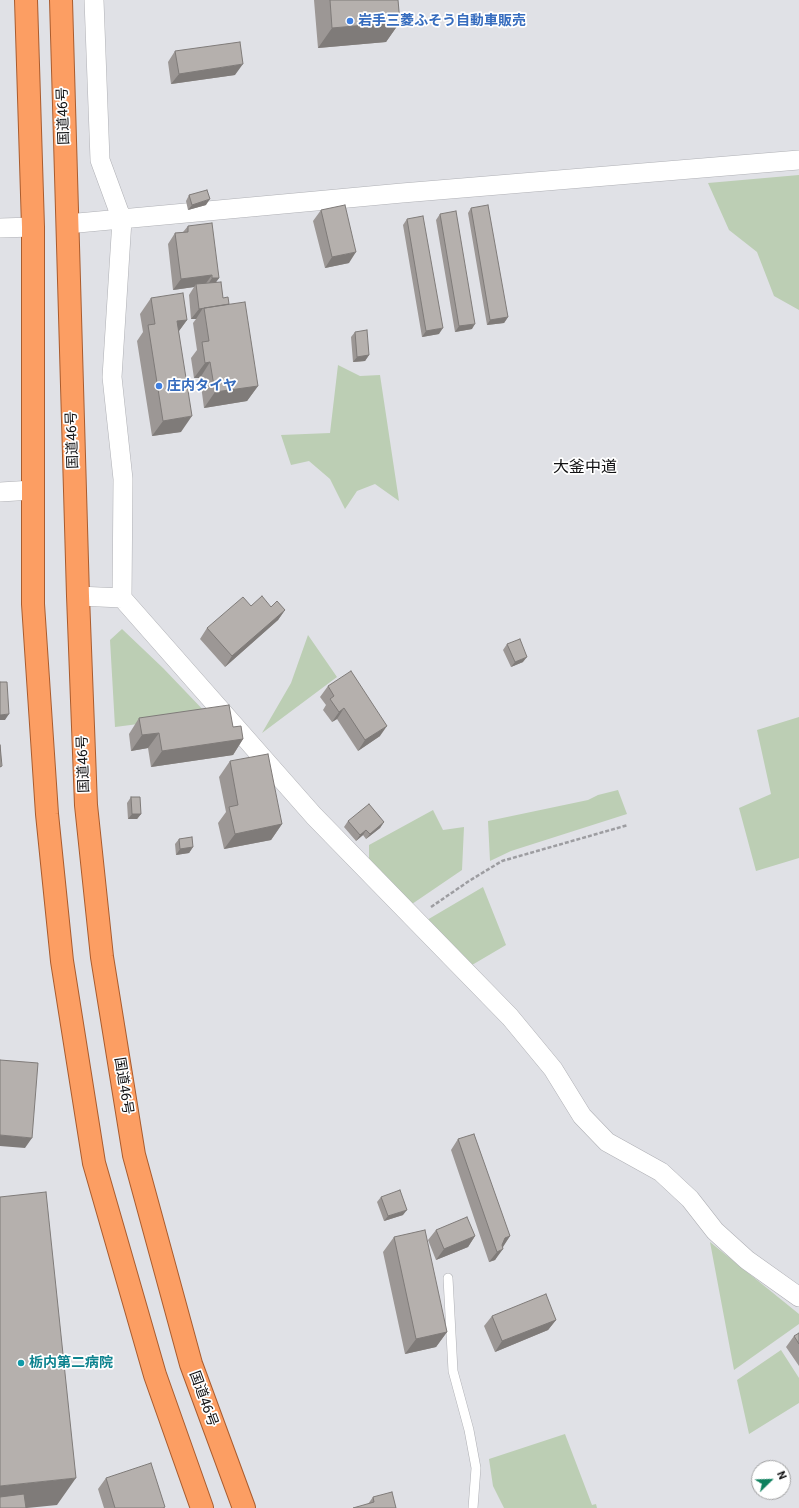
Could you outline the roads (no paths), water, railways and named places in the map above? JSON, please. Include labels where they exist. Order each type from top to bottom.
[{"type":"highway","points":[[26,0],[33,227],[33,604],[47,814],[62,961],[93,1155],[155,1375],[202,1508]]},
{"type":"highway","name":"国道46号","points":[[61,0],[78,596],[86,805],[102,957],[134,1155],[191,1364],[244,1508]]},
{"type":"street","points":[[94,0],[100,160],[122,220],[112,377],[123,479],[122,598],[314,816],[510,1017],[553,1069],[582,1116],[607,1142],[661,1172],[690,1199],[714,1231],[747,1260],[799,1297]]},
{"type":"street","points":[[67,224],[402,193],[799,160]]},
{"type":"street","points":[[0,228],[33,227]]},
{"type":"street","points":[[0,492],[33,490]]},
{"type":"street","points":[[78,596],[122,598]]},
{"type":"lane","points":[[448,1278],[453,1371],[469,1430],[476,1468],[473,1508]]},
{"type":"place","name":"岩手三菱ふそう自動車販売","points":[[350,21]]},
{"type":"place","name":"庄内タイヤ","points":[[159,386]]},
{"type":"place","name":"栃内第二病院","points":[[21,1363]]},
{"type":"district","name":"大釜中道","points":[[585,468]]}]
